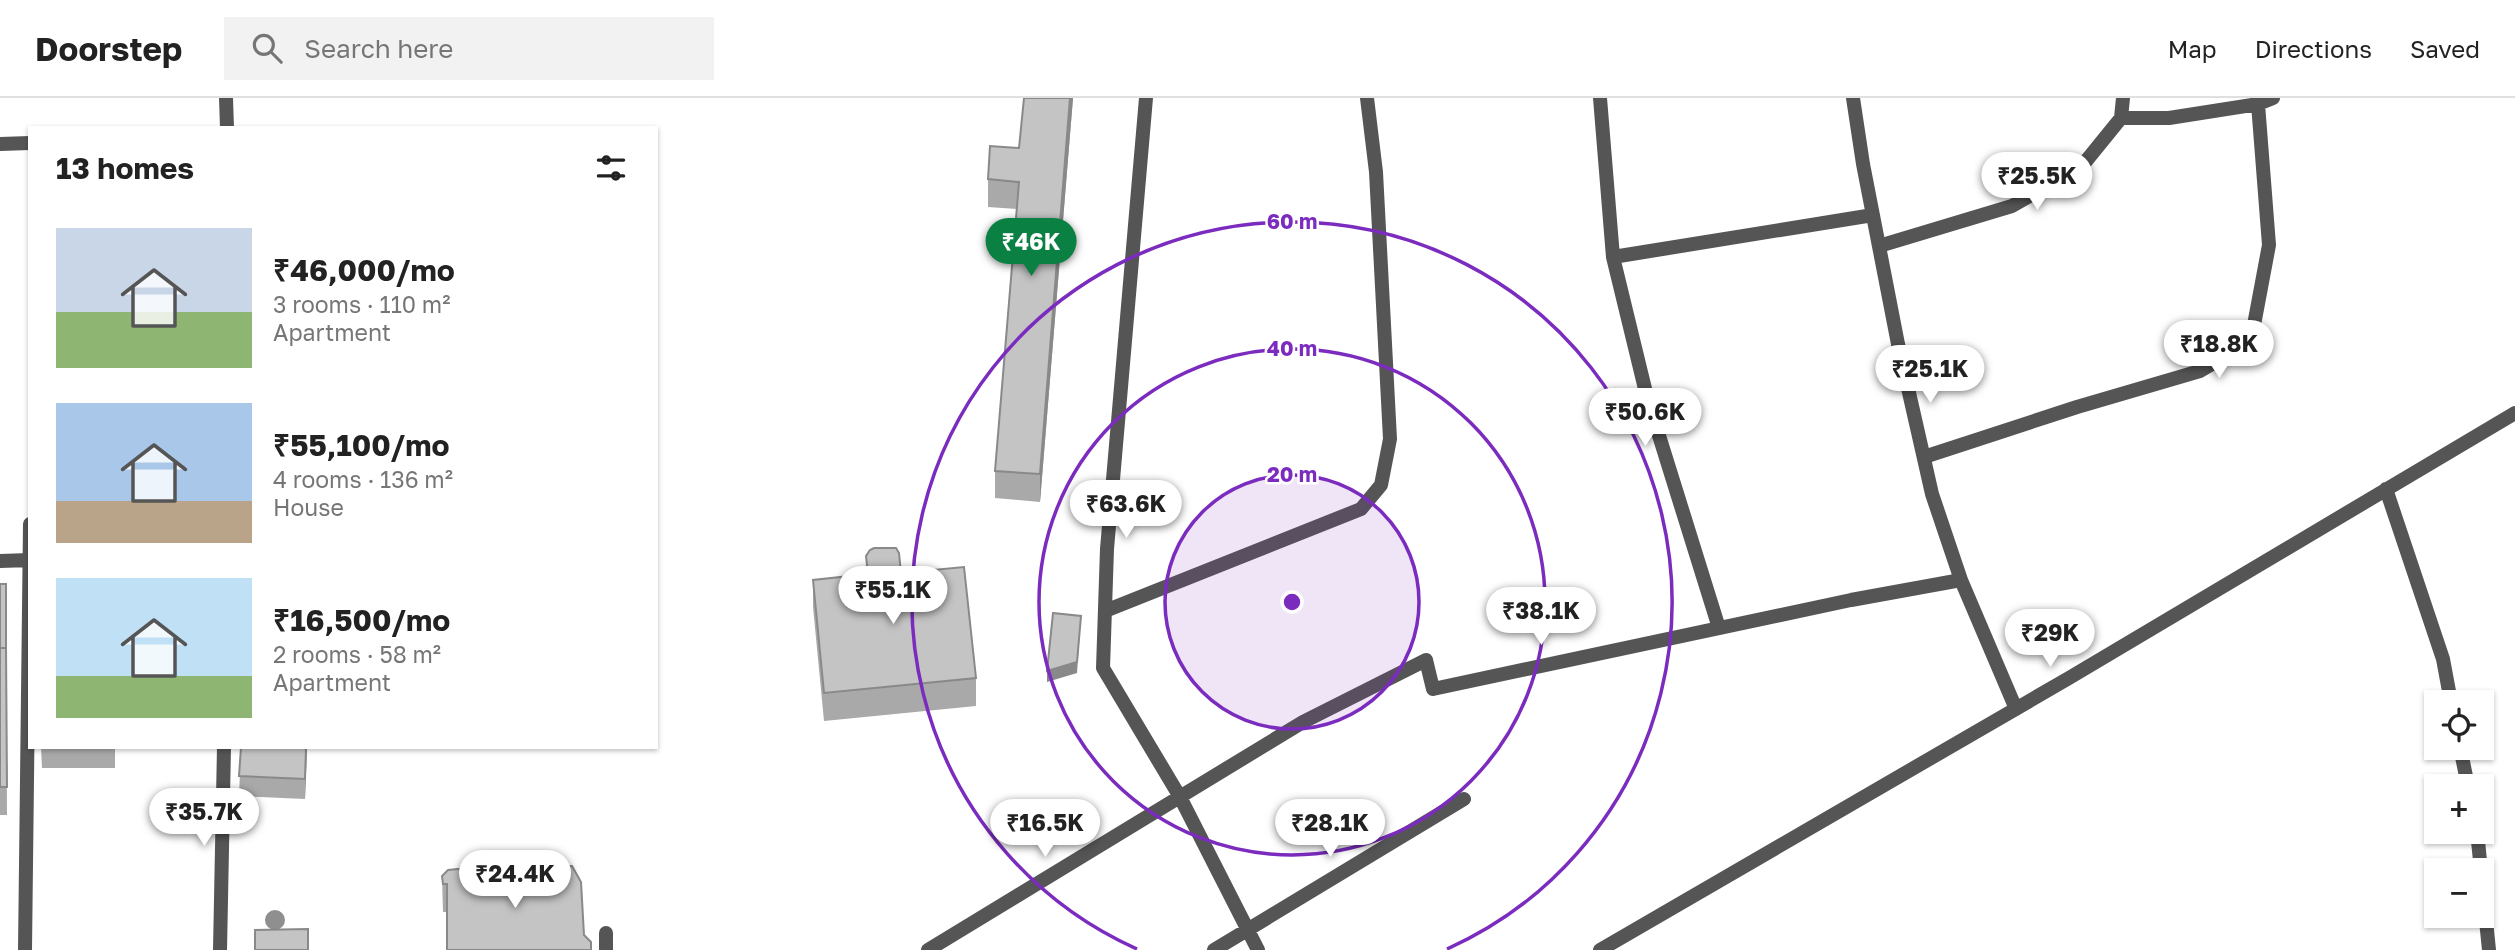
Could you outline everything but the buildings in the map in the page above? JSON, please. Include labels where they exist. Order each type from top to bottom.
[{"type":"street","points":[[226,98],[227,126]]},
{"type":"street","points":[[1146,98],[1107,550],[1103,668],[1180,797],[1258,950]]},
{"type":"street","points":[[1105,611],[1361,509],[1381,485],[1390,439],[1376,172],[1367,98]]},
{"type":"street","points":[[1600,98],[1612,257],[1647,397],[1719,628]]},
{"type":"street","points":[[1853,98],[1898,344],[1932,494],[1961,580],[2016,709]]},
{"type":"street","points":[[1879,246],[2012,206],[2082,166],[2121,118],[2123,98]]},
{"type":"street","points":[[2121,118],[2169,118],[2258,104],[2273,98]]},
{"type":"street","points":[[1924,457],[2077,407],[2200,371],[2251,341],[2269,245],[2258,104]]},
{"type":"street","points":[[0,144],[28,143]]},
{"type":"street","points":[[1612,257],[1873,215]]},
{"type":"street","points":[[1600,950],[2016,709],[2515,413]]},
{"type":"street","points":[[2386,489],[2442,659],[2448,690]]},
{"type":"street","points":[[0,561],[28,560]]},
{"type":"street","points":[[928,950],[1303,722],[1426,660],[1433,689],[1961,580]]},
{"type":"street","points":[[24,950],[28,690]]},
{"type":"street","points":[[220,950],[224,749]]},
{"type":"street","points":[[1214,950],[1464,799]]},
{"type":"street","points":[[2478,844],[2488,950]]},
{"type":"street","points":[[606,933],[606,950]]}]
